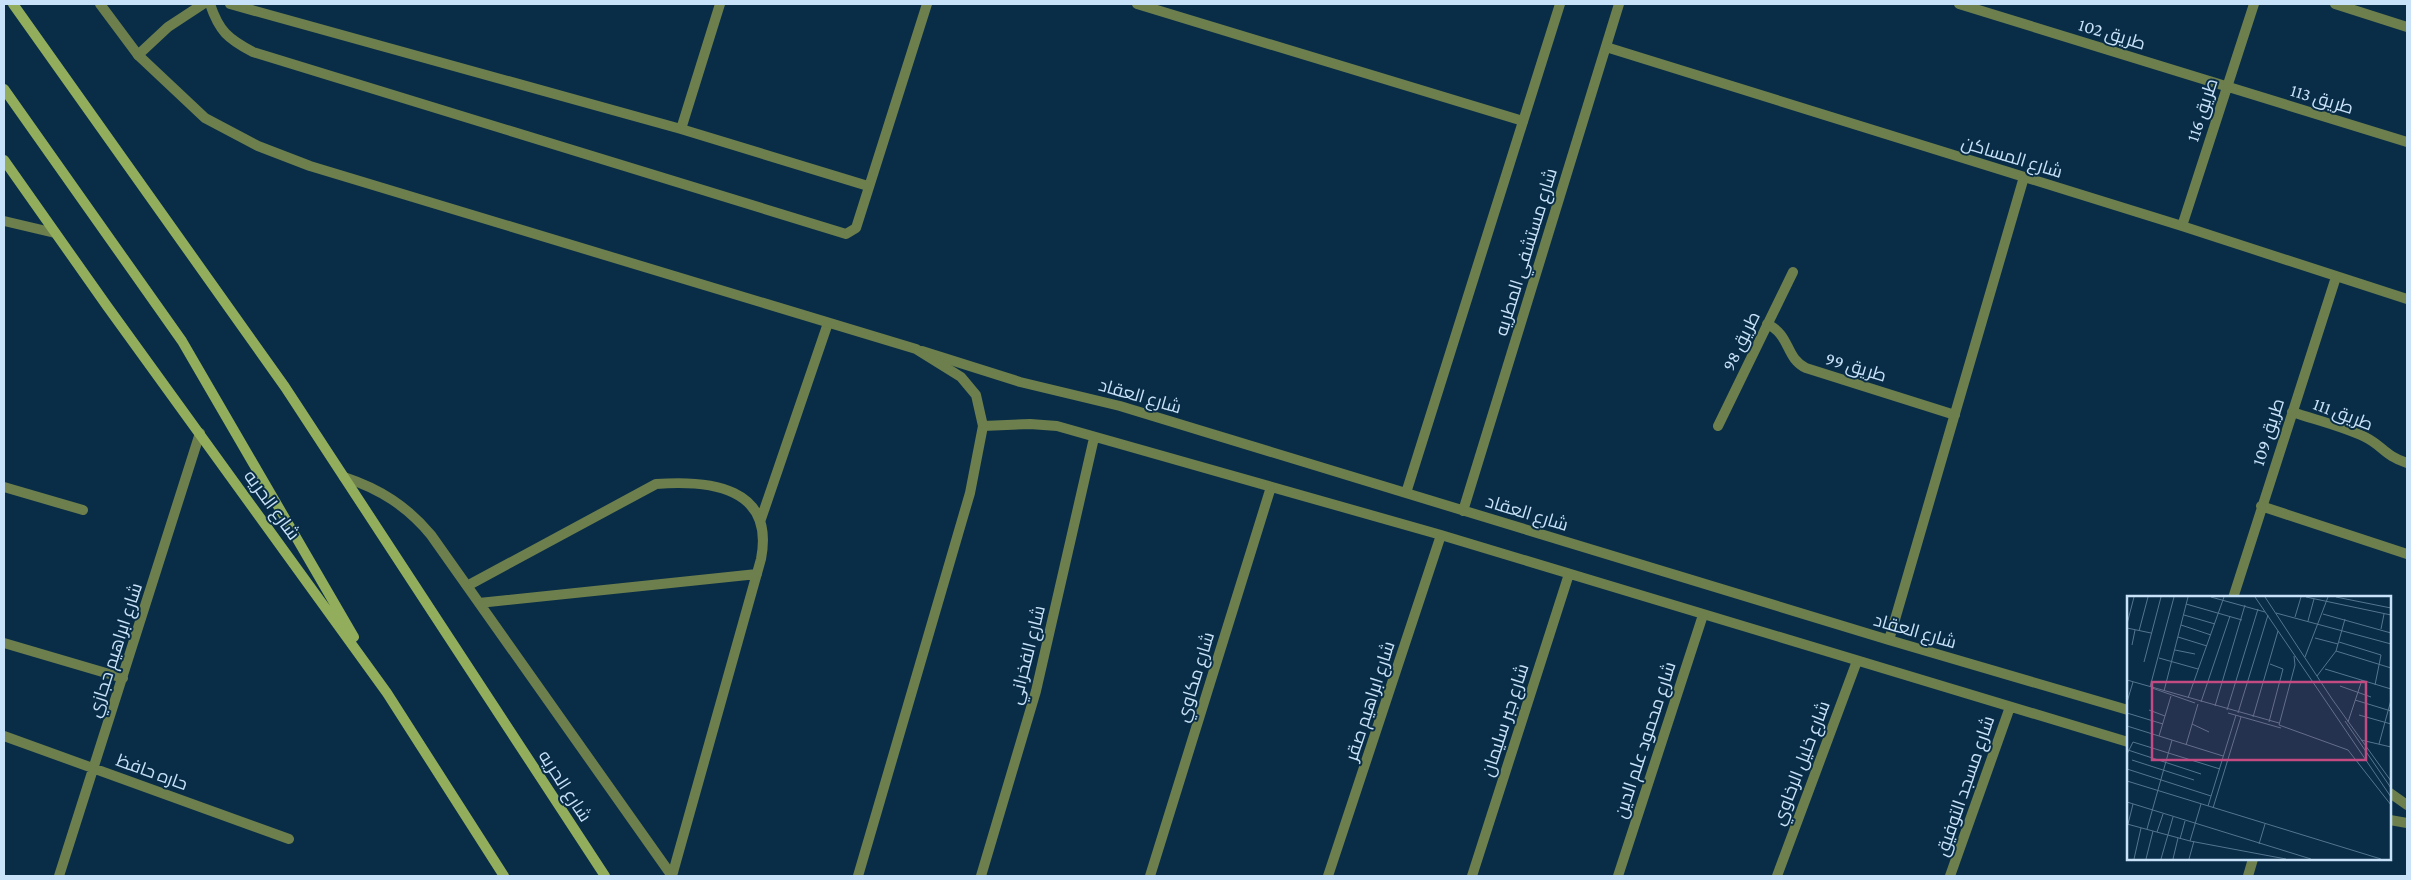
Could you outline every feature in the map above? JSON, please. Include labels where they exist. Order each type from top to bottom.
[{"type":"main road","name":"شارع الحريه","points":[[13,4],[285,387],[605,876]]},
{"type":"main road","points":[[4,89],[182,341],[387,693]]},
{"type":"main road","name":"شارع الحريه","points":[[4,160],[387,693],[504,876]]},
{"type":"street","points":[[138,55],[168,27],[203,4]]},
{"type":"street","points":[[210,4],[216,23],[232,41],[253,52],[846,234],[856,228],[927,4]]},
{"type":"street","points":[[230,4],[681,129],[868,186]]},
{"type":"street","points":[[681,129],[720,4]]},
{"type":"street","points":[[1136,4],[1523,122]]},
{"type":"street","points":[[1406,493],[1560,4]]},
{"type":"street","name":"شارع مستشفي المطريه","points":[[1463,510],[1620,4]]},
{"type":"street","name":"طريق 102","points":[[1959,4],[2227,87]]},
{"type":"street","name":"طريق 116","points":[[2182,226],[2254,4]]},
{"type":"street","points":[[2335,4],[2407,27]]},
{"type":"street","points":[[104,5],[138,55],[205,118],[258,146],[310,166],[916,349],[961,377],[976,395],[983,426],[970,493],[858,876]]},
{"type":"street","name":"شارع المساكن","points":[[1606,47],[2182,226],[2407,299]]},
{"type":"street","name":"طريق 113","points":[[2227,87],[2407,142]]},
{"type":"street","points":[[1889,640],[2024,177]]},
{"type":"street","points":[[4,220],[55,233]]},
{"type":"street","name":"طريق 98","points":[[1718,426],[1793,272]]},
{"type":"street","name":"طريق 109","points":[[2234,596],[2336,277]]},
{"type":"street","points":[[760,522],[828,323]]},
{"type":"street","name":"طريق 99","points":[[1767,324],[1777,329],[1786,341],[1797,364],[1955,415]]},
{"type":"street","name":"شارع العقاد","points":[[916,349],[1020,382],[1120,406],[1889,640],[2127,710]]},
{"type":"street","name":"طريق 111","points":[[2292,412],[2361,436],[2376,444],[2390,456],[2407,463]]},
{"type":"street","points":[[983,426],[1030,424],[1057,426],[1441,535],[2127,742]]},
{"type":"street","name":"شارع ابراهيم حجازي","points":[[59,876],[200,433]]},
{"type":"street","name":"شارع الفخراني","points":[[981,876],[1036,691],[1094,438]]},
{"type":"street","points":[[344,477],[384,493],[418,518],[672,876]]},
{"type":"street","points":[[467,586],[656,484],[684,482],[728,489],[741,497],[752,508],[760,522],[764,547],[672,876]]},
{"type":"street","points":[[4,487],[83,510]]},
{"type":"street","name":"شارع مكاوي","points":[[1150,876],[1271,488]]},
{"type":"street","points":[[2261,506],[2407,554]]},
{"type":"street","name":"شارع ابراهيم صقر","points":[[1328,876],[1441,535]]},
{"type":"street","points":[[479,603],[757,574]]},
{"type":"street","name":"شارع جبر سليمان","points":[[1472,876],[1570,574]]},
{"type":"street","name":"شارع محمود علم الدين","points":[[1618,876],[1703,614]]},
{"type":"street","points":[[4,643],[123,678]]},
{"type":"street","name":"شارع خليل الرخاوي","points":[[1777,876],[1857,661]]},
{"type":"street","name":"شارع مسجد التوفيق","points":[[1950,876],[2010,707]]},
{"type":"street","name":"حاره حافظ","points":[[4,736],[289,839]]},
{"type":"street","points":[[2391,794],[2407,805]]},
{"type":"street","points":[[2391,820],[2407,824]]},
{"type":"street","points":[[2248,876],[2252,860]]}]
